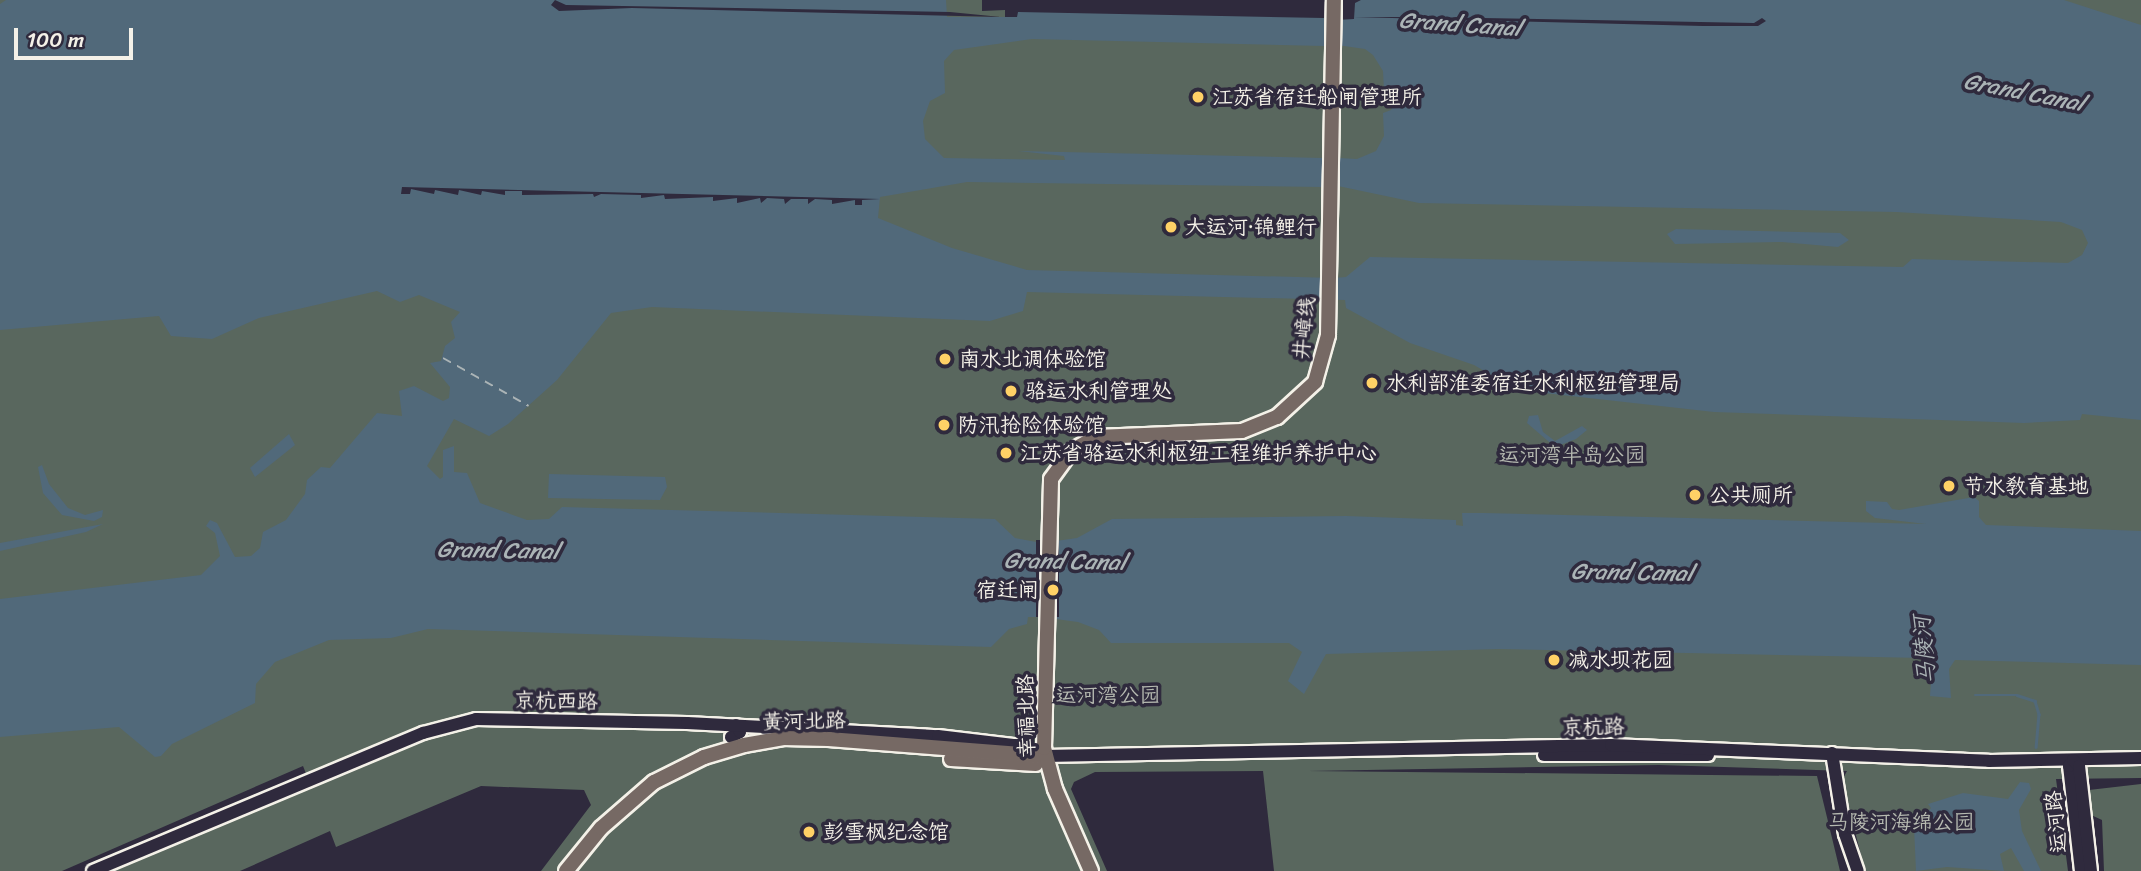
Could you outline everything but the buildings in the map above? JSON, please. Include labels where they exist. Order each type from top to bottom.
[{"type":"main road","name":"井嶂线","points":[[1047,636],[1047,539],[1051,479],[1063,458],[1078,445],[1108,435],[1242,431],[1277,417],[1296,404],[1315,382],[1325,357],[1329,306],[1334,0]]},
{"type":"main road","name":"幸福北路","points":[[1047,636],[1046,760],[1091,871]]},
{"type":"main road","name":"黄河北路","points":[[566,871],[608,821],[654,782],[704,757],[744,744],[783,738],[829,739],[1046,760]]},
{"type":"main road","name":"黄河北路","points":[[577,871],[621,820],[661,788],[710,763],[753,751],[829,748],[1046,760]]},
{"type":"street","name":"京杭西路","points":[[93,871],[445,724],[476,719],[938,737],[1015,745],[1046,760]]},
{"type":"street","name":"京杭路","points":[[1046,760],[1611,745],[1832,756],[2141,765]]},
{"type":"street","points":[[1832,756],[1845,834],[1857,871]]},
{"type":"street","name":"京杭路","points":[[2074,764],[2141,758]]},
{"type":"street","name":"运河路","points":[[2074,764],[2081,871]]},
{"type":"street","name":"运河路","points":[[2074,764],[2091,871]]},
{"type":"green space","points":[[0,0],[982,0],[982,11],[1005,10],[1005,29],[2141,58],[2141,778],[2056,779],[2068,871],[1865,871],[1842,780],[1847,771],[1659,765],[1308,771],[1817,776],[1840,871],[1274,871],[1263,771],[1095,772],[1074,782],[1071,789],[1107,871],[541,871],[591,805],[584,790],[481,786],[336,847],[330,831],[240,871],[112,871],[311,786],[303,766],[62,871],[0,871]]},
{"type":"green space","points":[[2061,0],[2141,0],[2141,26]]},
{"type":"green space","points":[[2141,784],[2141,871],[2104,871],[2102,820],[2091,815],[2089,790]]},
{"type":"water","name":"Grand Canal","points":[[6,0],[946,0],[947,17],[1017,17],[1018,12],[1324,18],[1324,46],[1032,39],[954,50],[944,61],[945,93],[930,101],[923,121],[925,139],[944,158],[1065,160],[1064,156],[1018,151],[1323,158],[1322,187],[967,182],[880,197],[878,218],[952,248],[1027,270],[1334,278],[1346,277],[1370,257],[1903,267],[1912,259],[2068,263],[2082,255],[2088,243],[2082,230],[2061,222],[1896,212],[1419,203],[1338,186],[1338,158],[1357,159],[1376,151],[1384,136],[1383,113],[1391,110],[1394,103],[1384,91],[1383,71],[1373,55],[1365,49],[1337,45],[1337,20],[1354,19],[1355,3],[1361,0],[2064,0],[2141,25],[2141,420],[2082,414],[2080,420],[2024,423],[1714,412],[1517,390],[1474,365],[1410,343],[1346,308],[1345,300],[1027,292],[1023,311],[990,321],[652,307],[611,313],[557,380],[508,424],[489,436],[454,419],[427,466],[440,479],[443,477],[443,450],[454,446],[454,472],[467,473],[480,503],[527,520],[549,519],[562,507],[995,519],[1015,538],[1042,543],[1077,538],[1112,519],[1346,516],[1456,520],[1456,525],[1463,526],[1462,513],[1483,513],[1926,524],[1875,518],[1866,511],[1866,501],[1887,502],[1892,509],[1899,510],[1974,497],[1979,501],[1979,517],[1986,525],[2141,531],[2141,665],[1955,660],[1949,669],[1951,698],[1930,696],[1932,666],[1923,658],[1499,649],[1326,654],[1304,694],[1288,681],[1302,652],[1289,643],[1111,643],[1099,630],[1078,622],[1041,617],[1028,617],[1027,624],[1009,629],[991,647],[428,629],[391,638],[329,640],[275,662],[256,684],[255,703],[172,744],[161,756],[155,757],[119,727],[0,737],[0,599],[201,575],[220,556],[215,533],[206,526],[210,520],[217,523],[235,557],[251,556],[260,548],[263,532],[286,520],[305,494],[307,480],[321,467],[330,468],[377,413],[402,416],[399,391],[414,386],[443,401],[449,398],[450,387],[430,363],[441,361],[445,346],[455,338],[451,322],[460,312],[419,295],[400,302],[377,291],[259,318],[212,339],[171,336],[159,316],[0,330],[0,4]]},
{"type":"water","points":[[1676,229],[1840,233],[1849,240],[1838,247],[1782,242],[1675,244],[1667,234]]},
{"type":"water","points":[[1538,415],[1543,432],[1555,441],[1582,426],[1587,430],[1576,439],[1555,447],[1527,423],[1529,416]]},
{"type":"water","points":[[289,434],[295,445],[255,477],[250,468]]},
{"type":"water","points":[[42,465],[49,484],[68,508],[85,515],[103,510],[102,517],[94,521],[62,515],[43,493],[38,467]]},
{"type":"water","points":[[549,474],[665,477],[667,487],[660,500],[548,498]]},
{"type":"water","points":[[103,524],[86,532],[0,551],[0,543]]},
{"type":"water","points":[[2020,782],[2029,783],[2031,789],[2019,810],[2022,831],[2041,871],[2024,871],[2011,848],[2000,854],[2004,871],[1947,867],[1916,871],[1914,827],[1931,808],[1928,804],[1963,793],[2008,799]]},
{"type":"pier","points":[[555,0],[566,5],[950,12],[1001,17],[632,8],[559,11],[551,5]]},
{"type":"pier","points":[[1354,17],[1754,23],[1762,18],[1766,21],[1758,26],[1703,26]]},
{"type":"pier","points":[[402,187],[880,199],[862,200],[862,205],[855,205],[855,200],[832,204],[832,200],[815,199],[808,204],[808,199],[791,199],[785,204],[784,199],[767,198],[761,203],[760,198],[737,203],[737,198],[713,201],[713,197],[665,199],[664,195],[641,198],[641,195],[522,195],[522,191],[505,191],[505,195],[482,191],[481,195],[459,190],[458,195],[411,189],[410,194],[401,194]]},
{"type":"pier","points":[[1036,540],[1059,540],[1059,617],[1036,617]]},
{"type":"waterway","name":"马陵河","points":[[1975,695],[2017,695],[2035,701],[2039,714],[2036,747]]},
{"type":"ferry route","points":[[443,358],[529,406]]},
{"type":"place","name":"江苏省宿迁船闸管理所","points":[[1198,97]]},
{"type":"place","name":"大运河·锦鲤行","points":[[1171,227]]},
{"type":"place","name":"南水北调体验馆","points":[[945,359]]},
{"type":"place","name":"水利部淮委宿迁水利枢纽管理局","points":[[1372,383]]},
{"type":"place","name":"骆运水利管理处","points":[[1011,391]]},
{"type":"place","name":"防汛抢险体验馆","points":[[944,425]]},
{"type":"place","name":"江苏省骆运水利枢纽工程维护养护中心","points":[[1006,453]]},
{"type":"place","name":"节水教育基地","points":[[1949,486]]},
{"type":"place","name":"公共厕所","points":[[1695,495]]},
{"type":"place","name":"宿迁闸","points":[[1053,590]]},
{"type":"place","name":"减水坝花园","points":[[1554,660]]},
{"type":"place","name":"彭雪枫纪念馆","points":[[809,832]]},
{"type":"park label","name":"运河湾半岛公园","points":[[1572,455]]},
{"type":"park label","name":"运河湾公园","points":[[1108,695]]},
{"type":"park label","name":"马陵河海绵公园","points":[[1901,822]]}]
